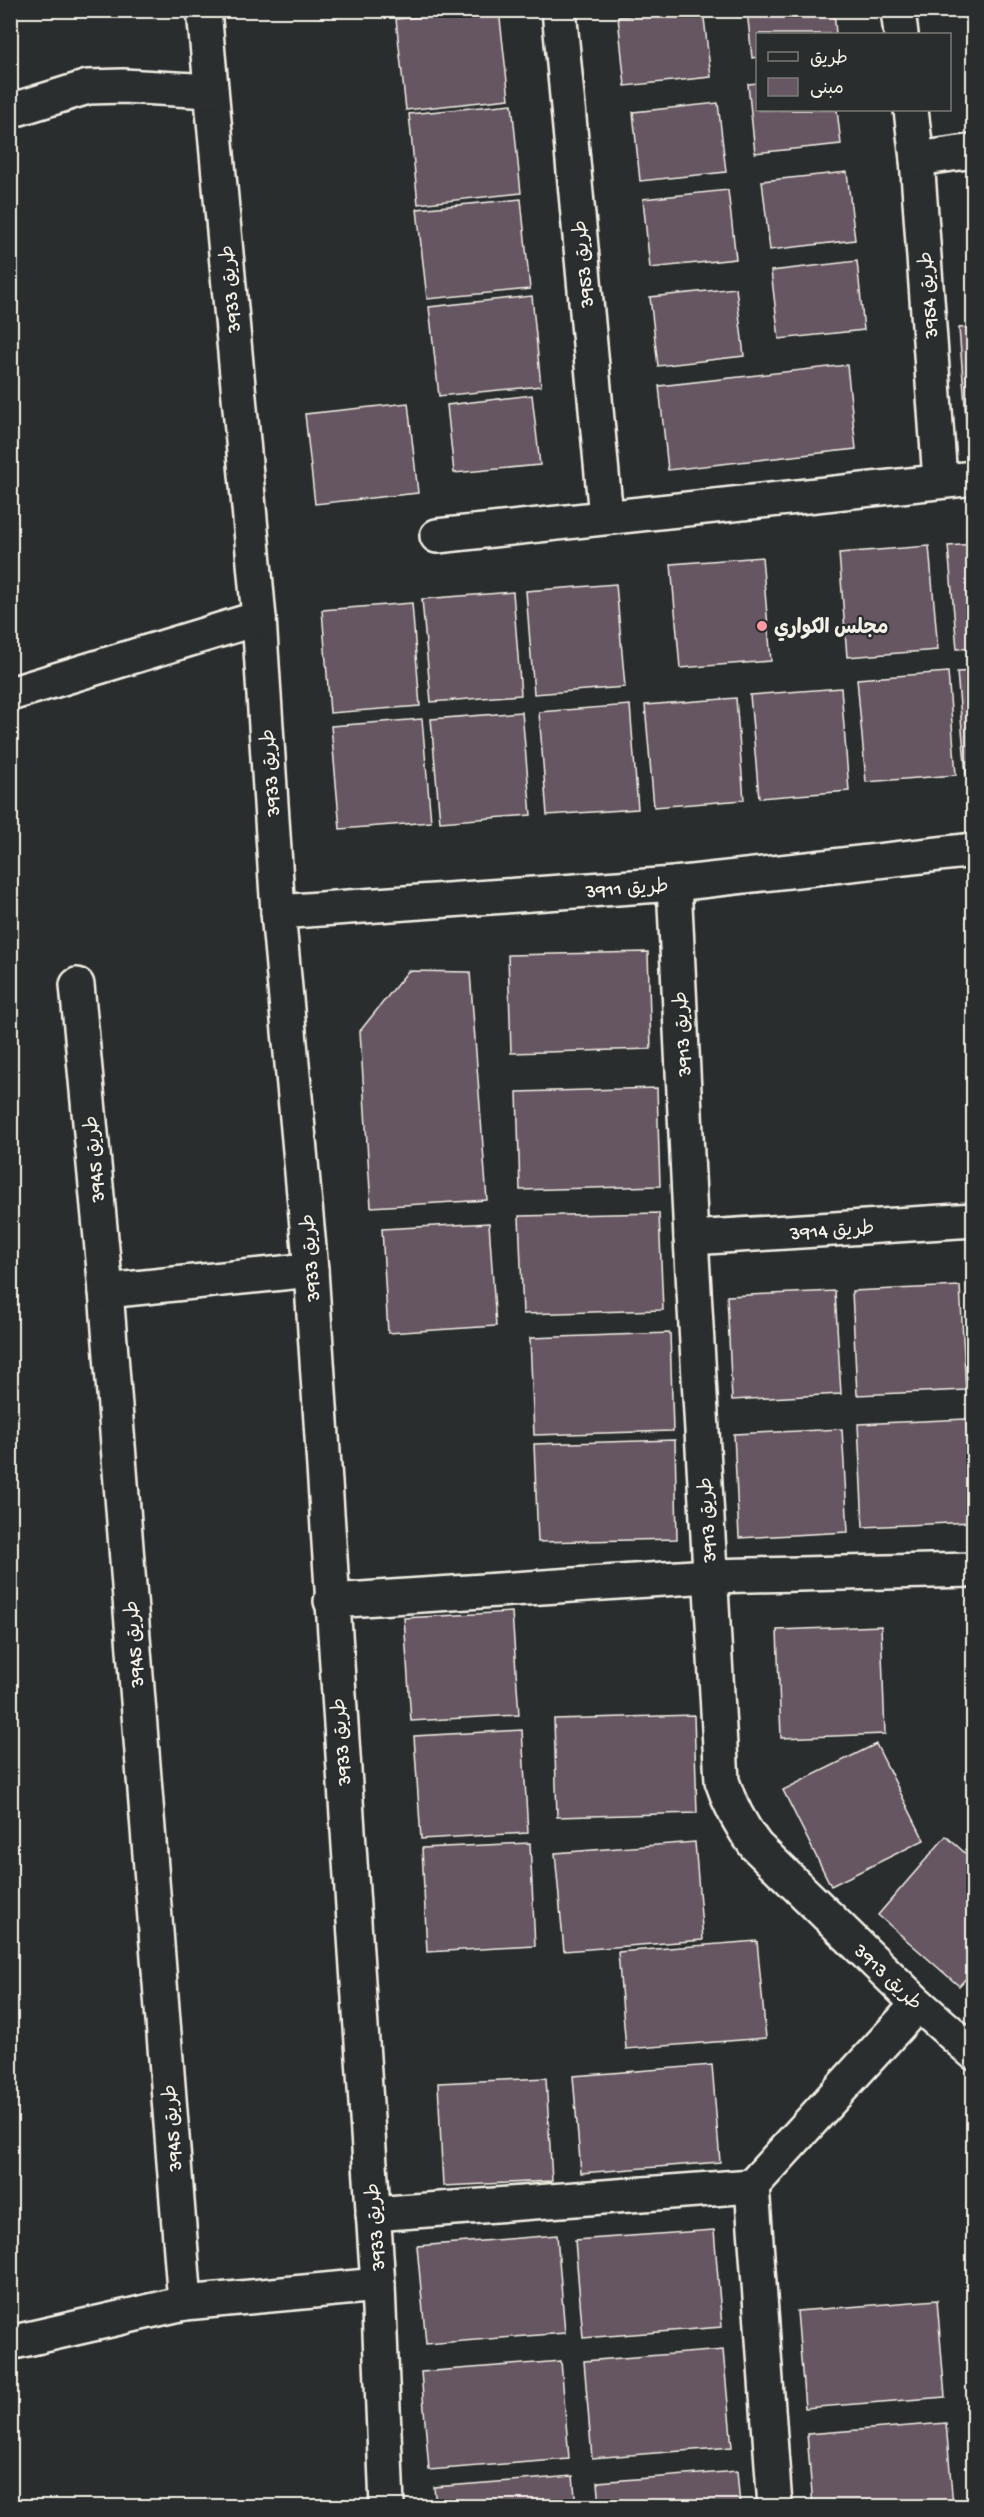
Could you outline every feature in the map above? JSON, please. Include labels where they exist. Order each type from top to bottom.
[{"type":"street","name":"طريق 3933","points":[[204,10],[259,618],[279,912],[310,1270],[378,2285],[387,2506]]},
{"type":"street","name":"طريق 3953","points":[[559,10],[606,516]]},
{"type":"street","points":[[898,10],[901,33]]},
{"type":"street","points":[[10,111],[88,87],[123,86],[211,91]]},
{"type":"street","name":"طريق 3954","points":[[911,111],[917,159],[940,480]]},
{"type":"street","points":[[917,159],[974,151]]},
{"type":"street","points":[[437,536],[974,478]]},
{"type":"street","points":[[10,694],[259,618]]},
{"type":"street","name":"طريق 3911","points":[[279,912],[674,884],[974,850]]},
{"type":"street","name":"طريق 3913","points":[[674,884],[709,1576],[722,1780],[729,1804],[740,1826],[756,1846],[918,2004],[974,2053]]},
{"type":"street","name":"طريق 3945","points":[[77,985],[106,1292],[185,2303]]},
{"type":"street","name":"طريق 3914","points":[[691,1238],[974,1220]]},
{"type":"street","points":[[106,1292],[310,1270]]},
{"type":"street","points":[[331,1601],[709,1576],[974,1570]]},
{"type":"street","points":[[373,2214],[752,2186],[918,2004]]},
{"type":"street","points":[[752,2186],[776,2506]]},
{"type":"street","points":[[10,2343],[185,2303],[378,2285]]},
{"type":"building","points":[[499,10],[509,99],[406,110],[396,19]]},
{"type":"building","points":[[680,10],[703,10],[711,77],[625,86],[618,17]]},
{"type":"building","points":[[747,10],[834,10],[836,33],[756,33],[756,57],[752,58]]},
{"type":"building","points":[[756,83],[756,111],[837,111],[841,144],[755,153],[748,84]]},
{"type":"building","points":[[718,103],[726,172],[640,181],[633,112]]},
{"type":"building","points":[[512,104],[521,193],[418,204],[409,114]]},
{"type":"building","points":[[847,172],[855,240],[770,250],[762,181]]},
{"type":"building","points":[[728,190],[736,259],[650,268],[643,199]]},
{"type":"building","points":[[521,199],[530,289],[427,299],[417,209]]},
{"type":"building","points":[[970,200],[974,200],[974,232]]},
{"type":"building","points":[[857,261],[864,330],[779,339],[771,271]]},
{"type":"building","points":[[736,288],[744,356],[658,366],[650,297]]},
{"type":"building","points":[[532,296],[541,386],[439,396],[429,307]]},
{"type":"building","points":[[974,327],[974,431],[967,431],[959,328]]},
{"type":"building","points":[[847,365],[856,449],[668,470],[659,386]]},
{"type":"building","points":[[532,395],[540,465],[454,473],[447,405]]},
{"type":"building","points":[[408,403],[418,493],[315,504],[305,414]]},
{"type":"building","points":[[974,544],[974,648],[957,649],[948,546]]},
{"type":"building","points":[[929,546],[938,650],[847,657],[839,553]]},
{"type":"building","points":[[762,557],[771,661],[680,668],[671,564]]},
{"type":"building","points":[[616,584],[625,687],[534,694],[526,591]]},
{"type":"building","points":[[513,592],[521,695],[431,702],[422,599]]},
{"type":"building","points":[[412,603],[420,706],[330,713],[322,610]]},
{"type":"building","points":[[974,671],[974,775],[966,775],[957,672]]},
{"type":"building","points":[[948,672],[956,775],[866,782],[857,679]]},
{"type":"building","points":[[841,688],[849,791],[759,798],[750,695]]},
{"type":"building","points":[[736,698],[744,800],[654,807],[645,705]]},
{"type":"building","points":[[630,705],[638,809],[547,815],[539,712]]},
{"type":"building","points":[[522,712],[531,815],[440,822],[431,719]]},
{"type":"building","points":[[422,719],[431,822],[340,829],[331,726]]},
{"type":"building","points":[[648,952],[651,1049],[511,1053],[508,955]]},
{"type":"building","points":[[408,971],[470,972],[487,1200],[371,1207],[360,1031]]},
{"type":"building","points":[[657,1088],[660,1186],[520,1190],[517,1092]]},
{"type":"building","points":[[659,1213],[663,1310],[523,1314],[519,1216]]},
{"type":"building","points":[[489,1223],[496,1326],[388,1333],[382,1229]]},
{"type":"building","points":[[960,1286],[966,1390],[857,1395],[852,1291]]},
{"type":"building","points":[[835,1291],[841,1394],[732,1400],[727,1296]]},
{"type":"building","points":[[670,1333],[673,1431],[534,1435],[530,1338]]},
{"type":"building","points":[[966,1419],[972,1522],[863,1527],[858,1424]]},
{"type":"building","points":[[842,1429],[848,1532],[739,1538],[734,1434]]},
{"type":"building","points":[[675,1440],[677,1539],[538,1542],[534,1444]]},
{"type":"building","points":[[512,1612],[519,1715],[411,1721],[404,1618]]},
{"type":"building","points":[[881,1626],[885,1734],[781,1738],[777,1630]]},
{"type":"building","points":[[694,1715],[697,1813],[557,1817],[554,1719]]},
{"type":"building","points":[[522,1730],[528,1833],[421,1839],[414,1736]]},
{"type":"building","points":[[876,1744],[924,1840],[831,1886],[783,1790]]},
{"type":"building","points":[[946,1836],[974,1861],[974,1970],[959,1986],[878,1915]]},
{"type":"building","points":[[695,1842],[703,1940],[564,1951],[555,1853]]},
{"type":"building","points":[[530,1843],[535,1946],[427,1952],[422,1848]]},
{"type":"building","points":[[757,1941],[766,2038],[626,2049],[618,1952]]},
{"type":"building","points":[[712,2065],[720,2162],[581,2173],[573,2076]]},
{"type":"building","points":[[546,2078],[552,2181],[443,2186],[438,2083]]},
{"type":"building","points":[[714,2230],[722,2327],[583,2338],[575,2240]]},
{"type":"building","points":[[557,2235],[565,2333],[426,2344],[417,2246]]},
{"type":"building","points":[[937,2300],[945,2397],[805,2408],[797,2311]]},
{"type":"building","points":[[723,2350],[732,2447],[592,2458],[584,2361]]},
{"type":"building","points":[[561,2361],[569,2459],[429,2470],[421,2372]]},
{"type":"building","points":[[946,2423],[953,2506],[813,2506],[807,2434]]},
{"type":"building","points":[[737,2471],[740,2506],[600,2506],[598,2482]]},
{"type":"building","points":[[573,2476],[576,2506],[436,2506],[434,2487]]},
{"type":"place","name":"مجلس الكواري","points":[[762,626]]}]
